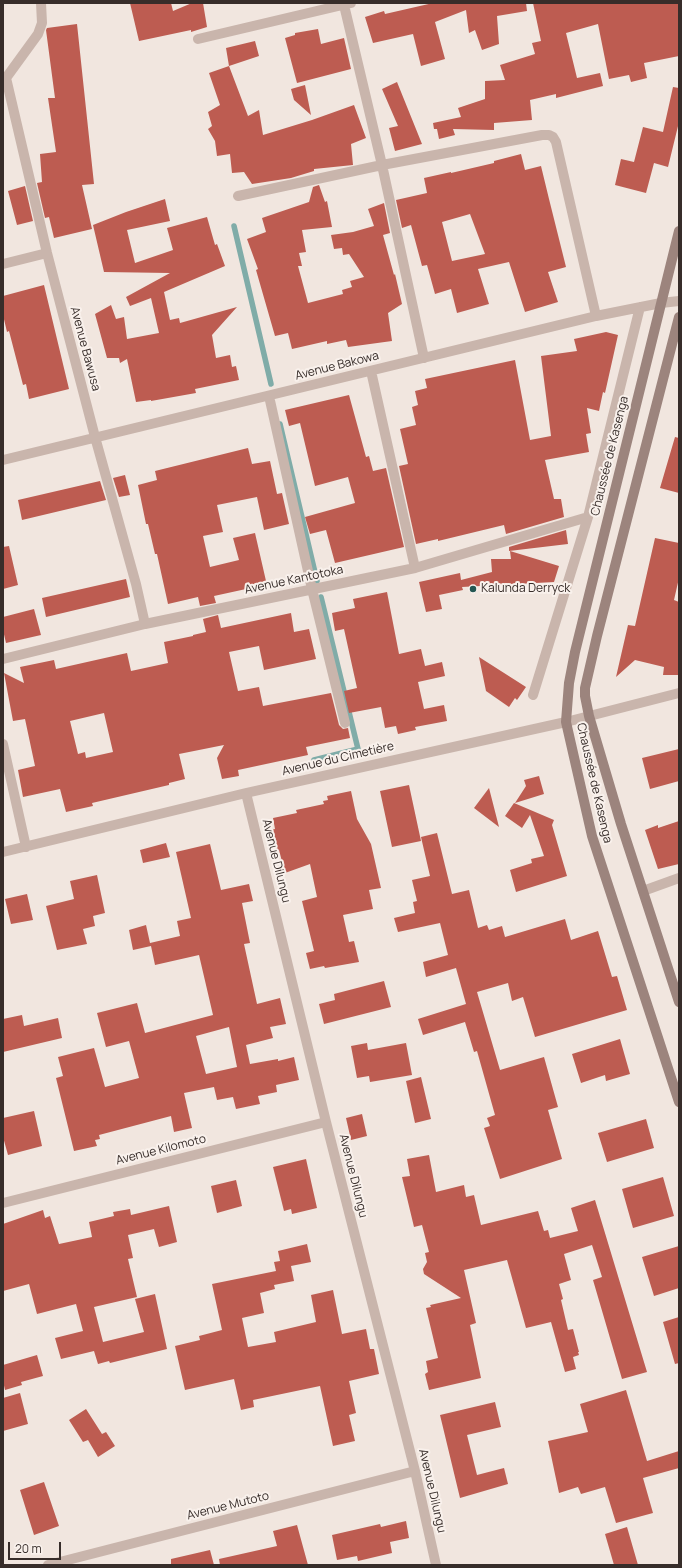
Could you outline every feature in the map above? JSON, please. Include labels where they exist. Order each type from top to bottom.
[{"type":"main road","name":"Chaussée de Kasenga","points":[[679,231],[575,652],[569,683],[566,722],[592,836],[679,1102]]},
{"type":"main road","name":"Chaussée de Kasenga","points":[[679,317],[585,688],[589,716],[621,824],[679,1002]]},
{"type":"street","points":[[4,79],[38,34],[42,23],[41,3]]},
{"type":"street","points":[[198,39],[348,4],[424,358]]},
{"type":"street","name":"Avenue Bawusa","points":[[4,79],[47,253],[95,437],[136,584],[145,624]]},
{"type":"street","points":[[238,196],[382,165],[542,135],[549,135],[553,137],[556,142],[596,316]]},
{"type":"street","points":[[3,264],[47,253]]},
{"type":"street","name":"Avenue Bakowa","points":[[3,460],[596,316],[661,303],[679,301]]},
{"type":"street","points":[[533,695],[588,517],[640,307]]},
{"type":"street","points":[[371,371],[415,568]]},
{"type":"street","points":[[269,396],[312,589],[345,723]]},
{"type":"street","name":"Avenue Kantotoka","points":[[3,659],[145,624],[415,568],[588,517]]},
{"type":"street","name":"Avenue du Cimetière","points":[[3,852],[246,793],[566,722],[679,693]]},
{"type":"street","points":[[3,744],[26,847]]},
{"type":"street","name":"Avenue Dilungu","points":[[246,793],[326,1122],[415,1471],[436,1565]]},
{"type":"street","points":[[643,891],[679,878]]},
{"type":"street","name":"Avenue Kilomoto","points":[[3,1203],[326,1122]]},
{"type":"street","name":"Avenue Mutoto","points":[[48,1565],[415,1471]]},
{"type":"building","points":[[130,3],[171,3],[173,11],[192,3],[203,3],[207,27],[191,32],[191,30],[139,41]]},
{"type":"building","points":[[433,3],[526,3],[527,11],[497,16],[499,44],[482,50],[475,30],[469,33],[466,10],[435,22],[445,59],[421,66],[413,34],[373,43],[365,17],[384,11],[385,14]]},
{"type":"building","points":[[533,3],[679,3],[679,56],[644,63],[647,78],[631,82],[629,75],[609,79],[598,24],[566,33],[577,78],[600,73],[603,86],[556,98],[556,94],[530,100],[532,120],[494,123],[494,130],[453,129],[455,135],[439,139],[437,129],[434,129],[433,123],[461,117],[458,108],[485,99],[485,81],[505,80],[500,65],[535,54],[532,43],[541,41]]},
{"type":"building","points":[[77,24],[94,184],[82,185],[92,229],[54,238],[49,217],[45,218],[37,183],[42,182],[40,154],[56,152],[48,98],[55,98],[46,30],[47,28]]},
{"type":"building","points":[[318,29],[321,44],[344,38],[351,69],[297,83],[285,38],[295,35],[295,33]]},
{"type":"building","points":[[255,41],[259,56],[229,66],[226,48]]},
{"type":"building","points":[[229,66],[248,116],[259,110],[263,135],[354,105],[366,138],[351,144],[353,165],[314,169],[314,171],[291,178],[252,184],[244,172],[232,173],[230,154],[217,156],[215,141],[208,129],[212,126],[208,112],[220,105],[209,73]]},
{"type":"building","points":[[397,82],[422,144],[395,151],[389,128],[398,126],[382,89]]},
{"type":"building","points":[[305,85],[311,115],[294,100],[291,89]]},
{"type":"building","points":[[673,87],[679,88],[679,122],[668,167],[654,163],[646,193],[615,185],[621,159],[634,162],[643,127],[663,132]]},
{"type":"building","points":[[521,154],[525,170],[541,166],[566,267],[548,272],[558,302],[525,312],[509,262],[478,269],[489,304],[457,313],[451,289],[435,294],[427,265],[422,266],[411,225],[402,228],[396,200],[427,193],[424,178],[494,163],[494,161]],"holes":[[[470,214],[485,254],[452,261],[442,222]]]},
{"type":"building","points":[[319,185],[325,202],[327,201],[332,227],[302,230],[306,252],[299,253],[302,266],[298,266],[308,303],[343,294],[342,290],[352,287],[350,281],[364,277],[349,254],[343,255],[342,248],[334,249],[331,235],[353,232],[374,226],[368,209],[384,203],[390,233],[383,235],[394,275],[395,274],[402,304],[388,313],[392,341],[348,347],[346,340],[327,344],[327,341],[292,349],[288,333],[275,336],[256,270],[258,269],[247,239],[266,232],[262,218],[309,202],[313,187]]},
{"type":"building","points":[[25,186],[33,221],[17,225],[8,191]]},
{"type":"building","points":[[165,199],[170,221],[127,230],[135,263],[173,250],[167,228],[207,217],[215,245],[217,244],[225,266],[164,292],[170,320],[179,318],[180,323],[237,307],[212,335],[216,358],[230,355],[232,367],[236,366],[239,380],[195,389],[196,393],[151,401],[136,402],[127,359],[120,363],[119,358],[107,358],[95,314],[111,305],[116,319],[124,317],[127,339],[159,333],[151,298],[130,306],[126,297],[170,273],[104,272],[93,225]]},
{"type":"building","points":[[44,285],[69,389],[29,399],[26,384],[23,385],[9,331],[7,332],[3,315],[3,296]]},
{"type":"building","points":[[606,332],[618,335],[605,393],[603,392],[599,411],[587,408],[591,433],[586,434],[589,452],[545,460],[554,499],[561,499],[564,517],[506,534],[504,525],[438,541],[438,539],[416,544],[399,466],[408,464],[400,429],[416,425],[412,407],[418,405],[415,391],[427,388],[425,379],[515,360],[530,440],[551,436],[541,356],[577,351],[574,339]]},
{"type":"building","points":[[349,395],[366,457],[369,456],[373,471],[386,468],[404,547],[335,563],[326,530],[310,534],[305,517],[355,503],[348,477],[315,486],[300,423],[289,426],[285,410]]},
{"type":"building","points":[[675,437],[679,438],[679,493],[660,488]]},
{"type":"building","points":[[248,448],[252,464],[270,461],[277,494],[282,493],[289,524],[264,530],[257,497],[217,505],[223,532],[203,536],[210,567],[239,560],[233,538],[255,533],[266,581],[245,586],[246,589],[214,596],[216,603],[200,606],[198,597],[168,604],[157,554],[155,554],[148,524],[146,524],[138,485],[157,480],[155,471]]},
{"type":"building","points":[[125,475],[130,495],[119,497],[113,478]]},
{"type":"building","points":[[100,481],[106,500],[22,520],[18,500]]},
{"type":"building","points":[[566,530],[568,544],[509,551],[509,547]]},
{"type":"building","points":[[655,538],[679,543],[679,578],[674,600],[679,602],[679,675],[663,675],[664,667],[635,660],[616,677],[628,625],[635,626]]},
{"type":"building","points":[[9,546],[18,585],[3,589],[3,547]]},
{"type":"building","points":[[510,551],[559,566],[554,582],[462,587],[463,590],[439,595],[442,609],[426,612],[419,582],[460,573],[461,580],[492,572],[491,559],[511,559]]},
{"type":"building","points":[[126,579],[130,597],[46,617],[42,598]]},
{"type":"building","points":[[387,592],[399,654],[421,649],[425,666],[442,662],[445,676],[418,682],[424,709],[444,705],[447,721],[415,727],[416,730],[398,734],[396,726],[385,728],[381,707],[349,713],[344,691],[357,688],[344,629],[335,631],[332,613],[355,608],[353,599]]},
{"type":"building","points":[[34,609],[41,635],[6,643],[3,630],[3,617]]},
{"type":"building","points":[[291,613],[294,632],[309,629],[316,659],[264,670],[259,646],[229,652],[238,691],[259,687],[263,706],[331,693],[339,725],[343,729],[348,728],[350,738],[306,747],[308,755],[238,770],[239,776],[222,779],[217,758],[224,745],[179,754],[185,779],[169,783],[169,785],[92,803],[93,806],[66,812],[60,789],[23,797],[18,770],[35,766],[25,719],[13,721],[4,673],[24,683],[20,667],[54,660],[56,669],[127,653],[131,671],[168,663],[164,642],[206,632],[203,619],[218,615],[221,628]],"holes":[[[104,713],[113,752],[86,758],[85,752],[78,754],[70,721]]]},
{"type":"building","points":[[479,657],[526,687],[517,700],[515,698],[509,707],[486,691]]},
{"type":"building","points":[[679,749],[679,781],[650,789],[642,758]]},
{"type":"building","points":[[539,776],[544,794],[515,803],[526,786],[524,780]]},
{"type":"building","points":[[409,785],[421,841],[392,847],[380,791]]},
{"type":"building","points":[[489,788],[499,827],[474,808]]},
{"type":"building","points":[[351,791],[357,819],[371,844],[381,888],[369,890],[373,909],[343,915],[349,942],[354,941],[359,962],[310,969],[306,953],[314,951],[302,901],[317,897],[310,864],[285,873],[279,850],[274,851],[270,830],[275,829],[273,818],[297,813],[296,810],[324,804],[323,801],[328,800],[327,796]]},
{"type":"building","points":[[514,803],[554,820],[552,825],[567,876],[516,892],[510,870],[532,863],[531,859],[544,856],[530,815],[522,828],[505,816]]},
{"type":"building","points":[[679,821],[679,864],[658,869],[645,830],[658,825],[658,828]]},
{"type":"building","points":[[437,833],[452,894],[469,890],[478,928],[487,925],[489,930],[502,926],[505,937],[565,919],[571,940],[598,931],[612,977],[617,976],[627,1010],[535,1037],[523,997],[512,1001],[508,983],[477,992],[500,1070],[544,1057],[558,1107],[548,1110],[562,1159],[500,1179],[484,1128],[490,1126],[487,1118],[495,1115],[477,1051],[474,1052],[465,1022],[423,1035],[418,1019],[466,1004],[456,968],[426,977],[423,962],[448,955],[440,923],[398,932],[394,918],[415,913],[413,902],[417,901],[412,880],[430,876],[421,837]]},
{"type":"building","points":[[166,843],[170,857],[143,863],[140,850]]},
{"type":"building","points":[[210,844],[221,890],[249,884],[253,901],[242,903],[250,943],[244,944],[257,1004],[280,998],[286,1024],[270,1027],[273,1038],[246,1045],[250,1064],[278,1059],[278,1061],[294,1057],[299,1080],[276,1085],[277,1092],[258,1096],[260,1104],[236,1109],[233,1097],[217,1100],[214,1087],[184,1093],[192,1128],[174,1132],[171,1116],[99,1135],[100,1139],[95,1140],[97,1146],[74,1151],[56,1078],[63,1076],[58,1057],[94,1048],[105,1087],[139,1078],[129,1041],[106,1047],[97,1013],[137,1003],[145,1033],[213,1015],[199,955],[155,965],[151,946],[133,950],[129,930],[146,925],[150,943],[180,936],[177,921],[191,918],[176,852]],"holes":[[[229,1027],[237,1067],[206,1074],[196,1036]]]},
{"type":"building","points":[[97,875],[105,913],[93,916],[95,926],[83,929],[87,944],[57,950],[46,906],[74,899],[70,881]]},
{"type":"building","points":[[27,894],[33,920],[11,924],[5,899]]},
{"type":"building","points":[[384,981],[391,1007],[324,1024],[319,1004],[335,1000],[334,994]]},
{"type":"building","points":[[22,1015],[24,1026],[58,1018],[62,1038],[3,1052],[3,1019]]},
{"type":"building","points":[[620,1039],[630,1074],[606,1081],[605,1075],[581,1083],[572,1054]]},
{"type":"building","points":[[367,1043],[368,1050],[406,1043],[412,1075],[370,1082],[369,1076],[357,1078],[351,1046]]},
{"type":"building","points":[[421,1077],[431,1119],[415,1123],[406,1081]]},
{"type":"building","points":[[34,1111],[42,1146],[8,1155],[3,1137],[3,1118]]},
{"type":"building","points":[[362,1114],[367,1136],[351,1140],[346,1118]]},
{"type":"building","points":[[646,1119],[654,1148],[607,1162],[598,1133]]},
{"type":"building","points":[[429,1155],[436,1192],[464,1185],[466,1197],[474,1195],[481,1225],[538,1211],[544,1231],[548,1230],[550,1238],[578,1231],[571,1208],[595,1200],[647,1372],[622,1379],[593,1280],[602,1277],[592,1245],[564,1254],[571,1280],[559,1284],[568,1330],[573,1329],[579,1352],[579,1355],[573,1357],[576,1369],[565,1372],[551,1322],[526,1328],[507,1260],[464,1270],[476,1323],[470,1325],[481,1378],[429,1390],[425,1374],[428,1372],[426,1361],[438,1358],[426,1308],[431,1307],[430,1305],[461,1298],[424,1274],[423,1269],[427,1262],[425,1253],[429,1252],[422,1225],[414,1227],[402,1177],[410,1176],[407,1159]]},
{"type":"building","points":[[306,1159],[317,1208],[292,1214],[291,1209],[284,1211],[273,1167]]},
{"type":"building","points":[[663,1177],[674,1216],[633,1228],[622,1189]]},
{"type":"building","points":[[236,1180],[242,1206],[217,1213],[211,1186]]},
{"type":"building","points":[[169,1206],[177,1242],[159,1247],[154,1229],[128,1235],[133,1258],[128,1259],[137,1297],[94,1307],[103,1342],[144,1332],[135,1299],[155,1294],[167,1349],[110,1363],[109,1361],[98,1364],[94,1351],[61,1359],[55,1338],[83,1331],[76,1304],[37,1314],[29,1284],[3,1291],[3,1224],[43,1210],[45,1218],[50,1216],[59,1244],[92,1237],[89,1222],[114,1216],[113,1212],[130,1209],[131,1215]]},
{"type":"building","points":[[307,1244],[311,1262],[291,1266],[294,1281],[274,1285],[275,1289],[260,1293],[264,1313],[242,1318],[248,1347],[276,1342],[274,1332],[316,1322],[311,1295],[333,1290],[342,1334],[366,1329],[370,1349],[374,1349],[379,1374],[349,1381],[356,1413],[349,1415],[355,1441],[333,1446],[320,1386],[253,1400],[254,1407],[241,1410],[234,1379],[185,1390],[175,1346],[200,1340],[199,1336],[222,1330],[212,1284],[276,1271],[274,1262],[280,1261],[278,1251]]},
{"type":"building","points":[[679,1246],[679,1288],[654,1296],[642,1257]]},
{"type":"building","points":[[679,1317],[679,1363],[675,1364],[663,1322]]},
{"type":"building","points":[[37,1355],[43,1376],[21,1382],[22,1385],[5,1390],[3,1381],[3,1365]]},
{"type":"building","points":[[626,1390],[647,1461],[679,1451],[679,1468],[643,1478],[653,1513],[616,1523],[605,1487],[581,1494],[578,1487],[559,1493],[548,1441],[588,1432],[580,1404]]},
{"type":"building","points":[[20,1393],[28,1424],[3,1431],[3,1398]]},
{"type":"building","points":[[495,1402],[501,1427],[467,1435],[477,1475],[504,1468],[508,1484],[460,1498],[440,1415]]},
{"type":"building","points":[[86,1409],[102,1434],[106,1432],[115,1446],[98,1457],[88,1440],[83,1442],[69,1420]]},
{"type":"building","points":[[44,1482],[59,1526],[34,1535],[20,1490]]},
{"type":"building","points":[[406,1521],[409,1538],[390,1542],[392,1553],[358,1561],[357,1556],[337,1560],[332,1535],[380,1524],[381,1527]]},
{"type":"building","points":[[297,1525],[308,1565],[220,1565],[219,1559],[277,1546],[273,1531]]},
{"type":"building","points":[[627,1527],[638,1565],[614,1565],[605,1534]]},
{"type":"building","points":[[210,1550],[214,1565],[171,1565],[171,1559]]},
{"type":"waterway","points":[[234,226],[271,384]]},
{"type":"waterway","points":[[280,424],[317,581]]},
{"type":"waterway","points":[[314,760],[358,749],[321,597]]},
{"type":"place","name":"Kalunda Derryck","points":[[473,589]]}]
